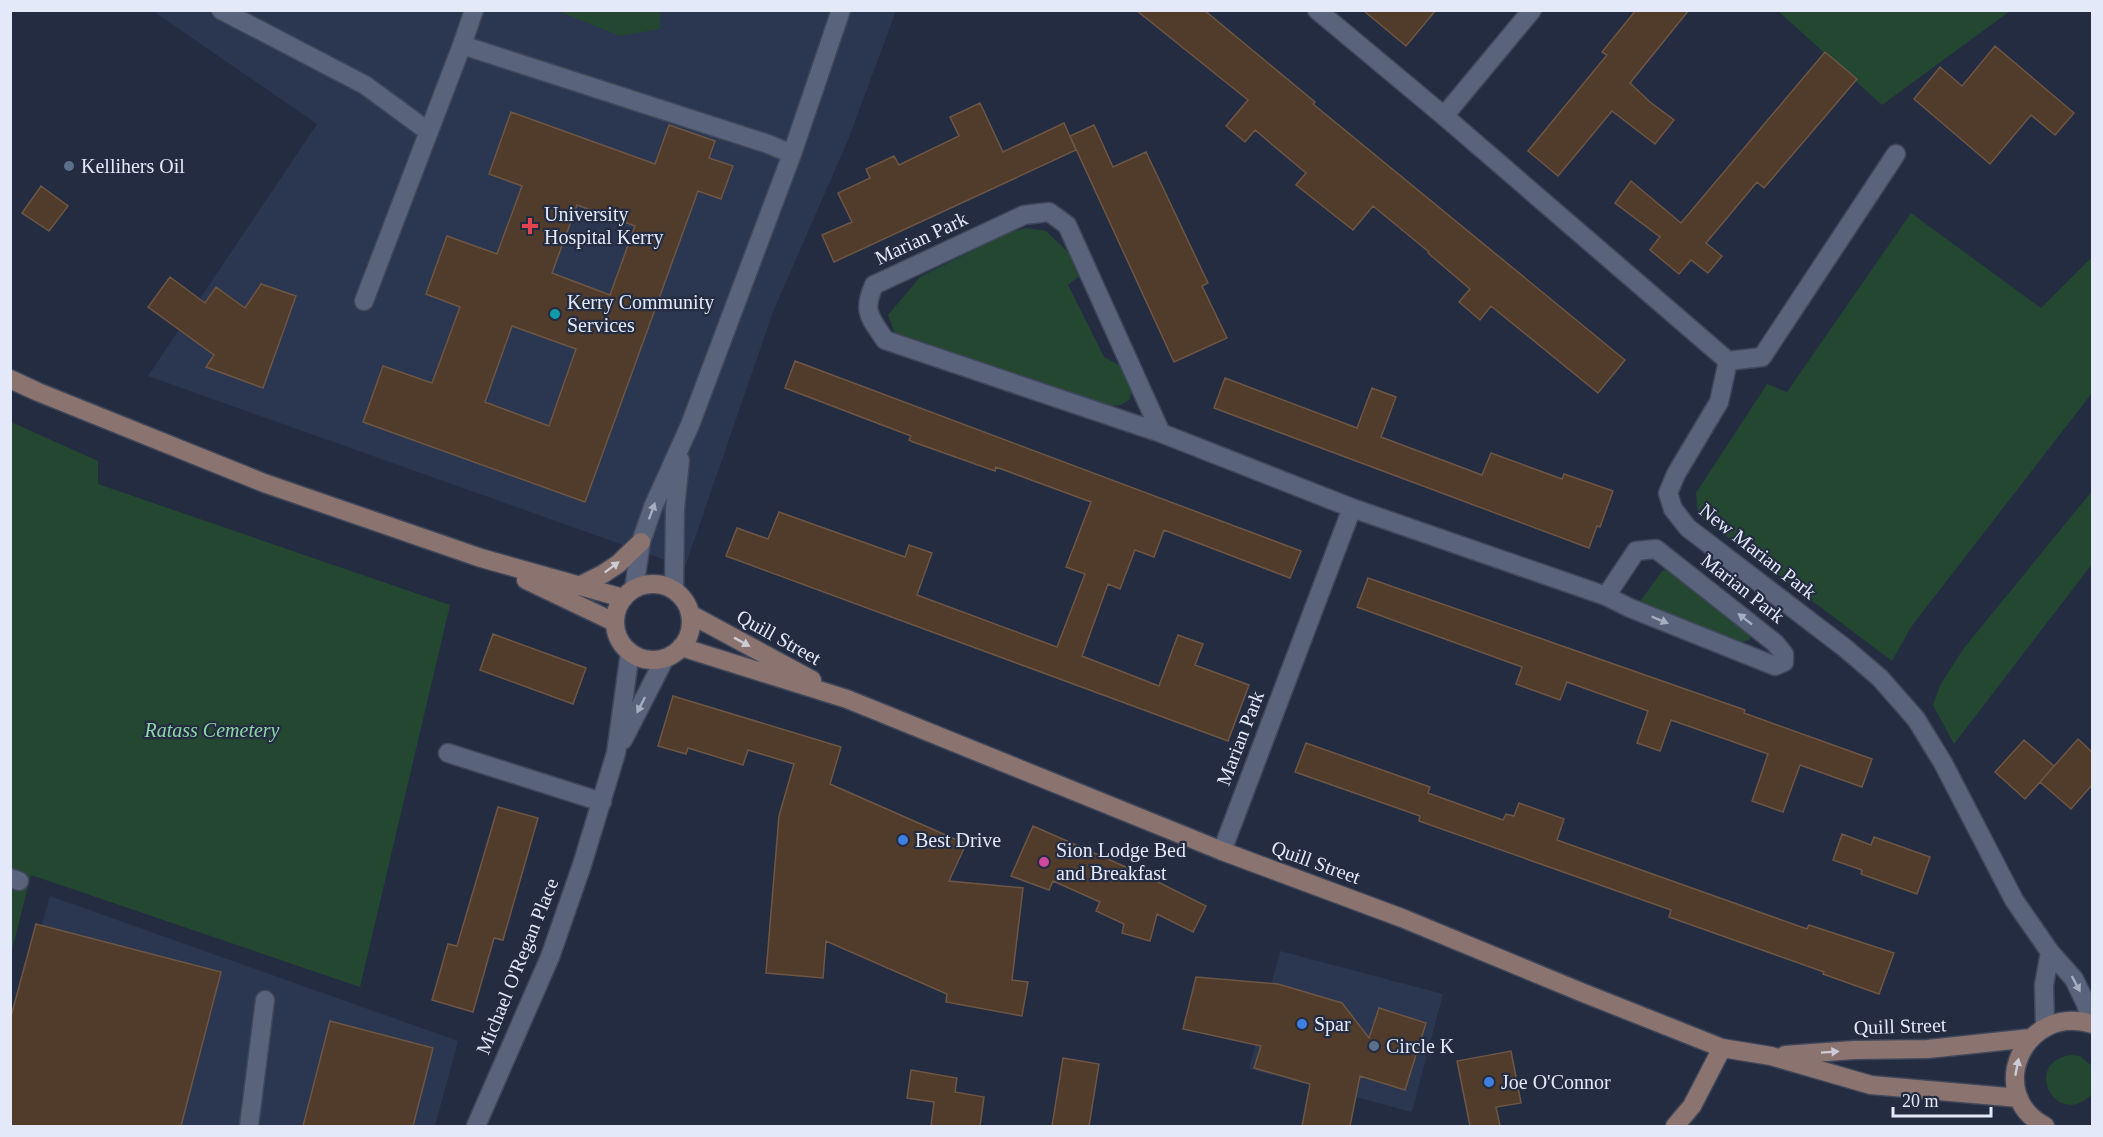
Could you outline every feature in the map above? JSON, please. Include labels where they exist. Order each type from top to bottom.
[{"type":"main road","points":[[10,379],[264,483],[481,558],[579,586],[628,593],[654,583],[674,590],[685,601],[690,614],[689,632],[681,647],[665,658],[647,659],[630,652],[619,639],[614,622],[617,609],[628,593]]},
{"type":"main road","points":[[579,586],[618,564],[641,542]]},
{"type":"main road","points":[[481,558],[614,622]]},
{"type":"main road","name":"Quill Street","points":[[690,614],[847,699]]},
{"type":"main road","name":"Quill Street","points":[[681,647],[847,699],[1222,851],[1402,918],[1722,1047],[1771,1056],[1871,1085],[2019,1098]]},
{"type":"main road","points":[[2041,1125],[2025,1109],[2019,1098],[2015,1076],[2020,1052],[2045,1026],[2068,1020],[2092,1024]]},
{"type":"main road","name":"Quill Street","points":[[1771,1056],[1854,1050],[1928,1049],[2031,1038]]},
{"type":"main road","points":[[1675,1126],[1692,1106],[1722,1047]]},
{"type":"street","points":[[221,10],[365,85],[429,132]]},
{"type":"street","points":[[364,301],[474,10]]},
{"type":"street","points":[[628,593],[653,507],[681,446],[792,154],[841,10]]},
{"type":"street","points":[[1317,10],[1444,116],[1728,361],[1762,357],[1896,154]]},
{"type":"street","points":[[1444,116],[1532,10]]},
{"type":"street","points":[[462,45],[768,144],[792,154]]},
{"type":"street","name":"Marian Park","points":[[1161,433],[1067,225],[1049,212],[1024,214],[874,285],[867,302],[870,317],[885,340],[1161,433],[1352,508],[1606,596],[1630,608],[1775,666],[1784,662],[1784,654],[1775,643],[1656,549],[1636,551],[1606,596]]},
{"type":"street","name":"New Marian Park","points":[[1728,361],[1719,402],[1676,474],[1668,493],[1673,509],[1688,528],[1845,648],[1880,678],[1916,719],[1943,763],[2014,900],[2050,952],[2074,980],[2086,1004],[2092,1024]]},
{"type":"street","points":[[674,590],[675,509],[681,446]]},
{"type":"street","name":"Marian Park","points":[[1222,851],[1352,508]]},
{"type":"street","points":[[616,753],[630,652]]},
{"type":"street","points":[[616,753],[665,658]]},
{"type":"street","points":[[448,753],[602,802]]},
{"type":"street","name":"Michael O'Regan Place","points":[[476,1126],[550,957],[582,866],[616,753]]},
{"type":"street","points":[[2045,1026],[2044,985],[2050,952]]},
{"type":"street","points":[[249,1126],[265,1000]]},
{"type":"shaded area","name":"University Hospital Kerry","points":[[153,11],[896,11],[848,140],[773,312],[685,567],[148,376],[317,124]]},
{"type":"shaded area","points":[[50,896],[458,1041],[435,1126],[11,1126],[11,1034]]},
{"type":"shaded area","points":[[1280,951],[1443,994],[1412,1112],[1249,1069]]},
{"type":"green space","points":[[558,11],[660,11],[660,29],[620,36]]},
{"type":"green space","points":[[1778,11],[2010,11],[1882,105]]},
{"type":"green space","points":[[1911,213],[2041,308],[2092,257],[2092,393],[1911,627],[1892,661],[1698,515],[1696,493],[1767,384],[1787,392]]},
{"type":"green space","points":[[1026,228],[1046,231],[1069,253],[1079,276],[1068,285],[1104,357],[1121,366],[1132,388],[1130,399],[1121,405],[1108,406],[913,342],[895,333],[888,315],[920,277],[1010,232]]},
{"type":"green space","name":"Ratass Cemetery","points":[[11,422],[98,461],[98,484],[450,605],[360,987],[31,875],[11,954]]},
{"type":"green space","points":[[2092,491],[2092,564],[1954,744],[1933,705],[1940,685],[1964,648]]},
{"type":"green space","points":[[1668,568],[1751,636],[1749,640],[1742,642],[1639,603],[1661,572]]},
{"type":"green space","points":[[2071,1055],[2080,1056],[2092,1066],[2092,1094],[2079,1103],[2066,1104],[2056,1100],[2049,1091],[2046,1080],[2048,1069],[2056,1060]]},
{"type":"building","points":[[1136,10],[1204,10],[1315,102],[1313,104],[1625,360],[1598,393],[1491,306],[1480,320],[1459,302],[1470,289],[1373,206],[1353,230],[1296,185],[1306,173],[1255,130],[1245,142],[1226,126],[1248,100]]},
{"type":"building","points":[[1363,10],[1436,10],[1406,46]]},
{"type":"building","points":[[1636,10],[1689,10],[1630,83],[1674,120],[1655,144],[1612,111],[1558,176],[1528,151],[1607,55],[1602,52]]},
{"type":"building","points":[[1995,46],[2074,113],[2055,135],[2031,115],[1990,164],[1914,99],[1940,67],[1962,86]]},
{"type":"building","points":[[1825,52],[1857,79],[1764,188],[1757,182],[1706,243],[1722,256],[1708,273],[1691,260],[1679,274],[1650,250],[1660,237],[1615,203],[1631,181],[1681,223]]},
{"type":"building","points":[[980,103],[1003,152],[1064,123],[1076,150],[834,262],[822,235],[852,222],[838,193],[870,178],[866,169],[894,156],[899,165],[959,136],[950,117]]},
{"type":"building","name":"Kerry Community Services","points":[[511,112],[655,164],[669,125],[715,141],[709,158],[733,166],[721,199],[698,191],[585,502],[363,422],[383,366],[432,383],[460,307],[426,294],[447,236],[497,254],[522,186],[489,174]],"holes":[[[577,205],[635,226],[610,295],[552,273]],[[512,326],[576,349],[549,426],[485,402]]]},
{"type":"building","points":[[1094,125],[1113,167],[1146,152],[1208,283],[1202,286],[1227,338],[1174,362],[1070,136]]},
{"type":"building","points":[[41,186],[68,206],[49,231],[22,213]]},
{"type":"building","points":[[170,277],[205,303],[216,287],[245,308],[261,284],[296,296],[263,388],[206,367],[214,355],[148,307]]},
{"type":"building","points":[[795,361],[1301,551],[1290,578],[1164,530],[1154,557],[1135,550],[1120,589],[1108,584],[1082,656],[1159,686],[1178,635],[1203,644],[1195,665],[1249,685],[1228,741],[726,556],[737,528],[768,539],[779,512],[905,557],[909,545],[932,553],[917,595],[1057,647],[1085,574],[1066,567],[1091,502],[996,467],[995,471],[913,442],[909,440],[911,436],[785,388]]},
{"type":"building","points":[[1225,378],[1357,428],[1372,388],[1396,397],[1381,437],[1482,475],[1491,453],[1562,479],[1564,474],[1613,491],[1600,527],[1597,526],[1589,548],[1214,408]]},
{"type":"building","points":[[1368,578],[1745,710],[1744,713],[1872,759],[1862,787],[1800,765],[1783,812],[1752,801],[1768,754],[1671,720],[1660,751],[1637,743],[1648,711],[1567,682],[1560,700],[1516,684],[1522,667],[1357,607]]},
{"type":"building","points":[[493,634],[586,668],[573,704],[480,670]]},
{"type":"building","points":[[673,696],[841,747],[830,784],[966,844],[949,881],[1023,888],[1012,980],[1028,982],[1022,1016],[946,1002],[947,994],[826,941],[823,978],[766,973],[779,816],[794,764],[748,750],[743,765],[688,748],[686,754],[658,746]]},
{"type":"building","points":[[2078,739],[2092,752],[2092,785],[2071,809],[2040,782]]},
{"type":"building","points":[[2024,740],[2054,766],[2025,799],[1995,772]]},
{"type":"building","points":[[1306,743],[1430,787],[1428,793],[1503,820],[1506,814],[1514,816],[1519,803],[1564,819],[1557,840],[1807,929],[1809,925],[1894,953],[1879,994],[1669,917],[1671,910],[1419,821],[1420,816],[1295,772]]},
{"type":"building","points":[[498,807],[538,818],[503,940],[494,938],[473,1012],[432,1000],[448,944],[457,946]]},
{"type":"building","points":[[1033,826],[1144,875],[1206,906],[1193,932],[1157,914],[1150,941],[1122,933],[1124,924],[1096,911],[1100,902],[1053,881],[1049,890],[1011,876]]},
{"type":"building","points":[[1842,834],[1871,845],[1874,837],[1930,857],[1917,894],[1861,874],[1862,870],[1833,860]]},
{"type":"building","points":[[36,924],[221,972],[181,1126],[10,1126],[10,1020]]},
{"type":"building","points":[[1196,977],[1278,984],[1342,1003],[1369,1038],[1379,1008],[1426,1023],[1405,1090],[1360,1076],[1350,1126],[1302,1126],[1310,1084],[1254,1068],[1261,1046],[1183,1029]]},
{"type":"building","points":[[330,1021],[433,1048],[413,1126],[303,1126]]},
{"type":"building","name":"Joe O'Connor","points":[[1511,1051],[1521,1103],[1496,1107],[1500,1126],[1470,1126],[1457,1061]]},
{"type":"building","points":[[1063,1058],[1099,1064],[1089,1126],[1052,1126]]},
{"type":"building","points":[[911,1070],[957,1078],[955,1092],[984,1097],[980,1126],[931,1126],[934,1102],[907,1098]]},
{"type":"place","name":"Kellihers Oil","points":[[69,166]]},
{"type":"place","name":"University Hospital Kerry","points":[[530,226]]},
{"type":"place","name":"Kerry Community Services","points":[[555,314]]},
{"type":"place","name":"Best Drive","points":[[903,840]]},
{"type":"place","name":"Sion Lodge Bed and Breakfast","points":[[1044,862]]},
{"type":"place","name":"Spar","points":[[1302,1024]]},
{"type":"place","name":"Circle K","points":[[1374,1046]]},
{"type":"place","name":"Joe O'Connor","points":[[1489,1082]]}]
